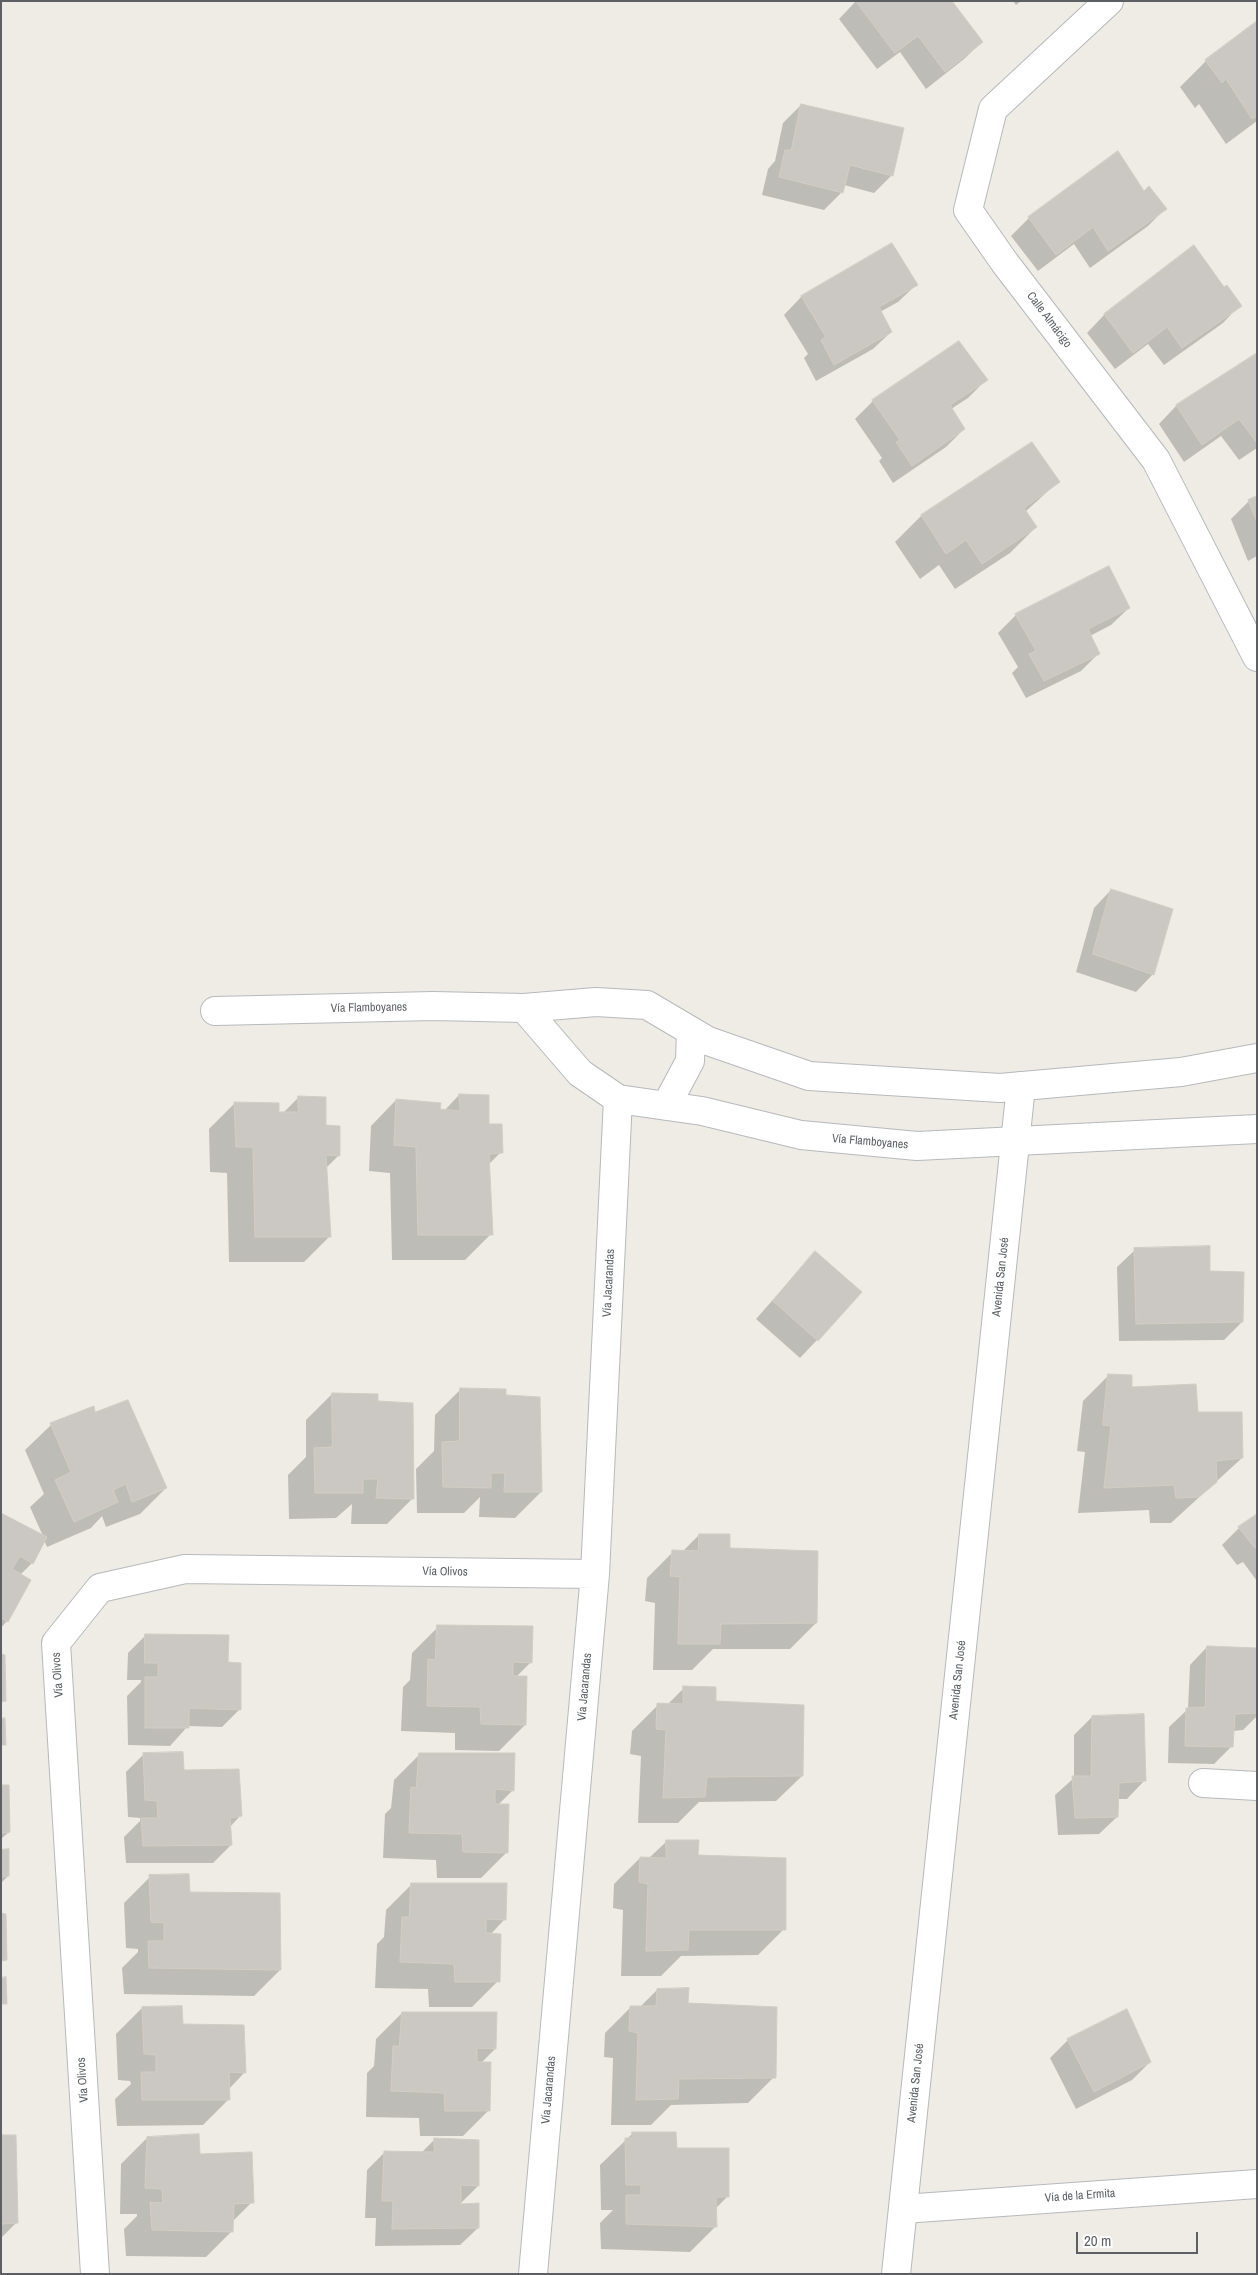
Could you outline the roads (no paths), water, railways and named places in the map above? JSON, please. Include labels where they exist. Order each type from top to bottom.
[{"type":"street","name":"Calle Almácigo","points":[[1109,1],[993,109],[968,210],[1005,263],[1156,460],[1257,657]]},
{"type":"street","name":"Vía Flamboyanes","points":[[215,1011],[433,1006],[524,1008],[596,1002],[647,1005],[708,1041],[809,1076],[1000,1088],[1181,1072],[1257,1058]]},
{"type":"street","name":"Vía Flamboyanes","points":[[524,1008],[580,1073],[618,1099],[702,1111],[801,1135],[917,1146],[1257,1129]]},
{"type":"street","points":[[666,1106],[690,1061],[691,1031]]},
{"type":"street","name":"Avenida San José","points":[[896,2274],[1021,1086]]},
{"type":"street","name":"Vía Jacarandas","points":[[533,2274],[595,1574],[618,1099]]},
{"type":"street","name":"Vía Olivos","points":[[95,2274],[56,1643],[100,1588],[186,1569],[595,1574]]},
{"type":"street","points":[[1203,1783],[1257,1786]]},
{"type":"street","name":"Vía de la Ermita","points":[[903,2209],[1257,2184]]}]
